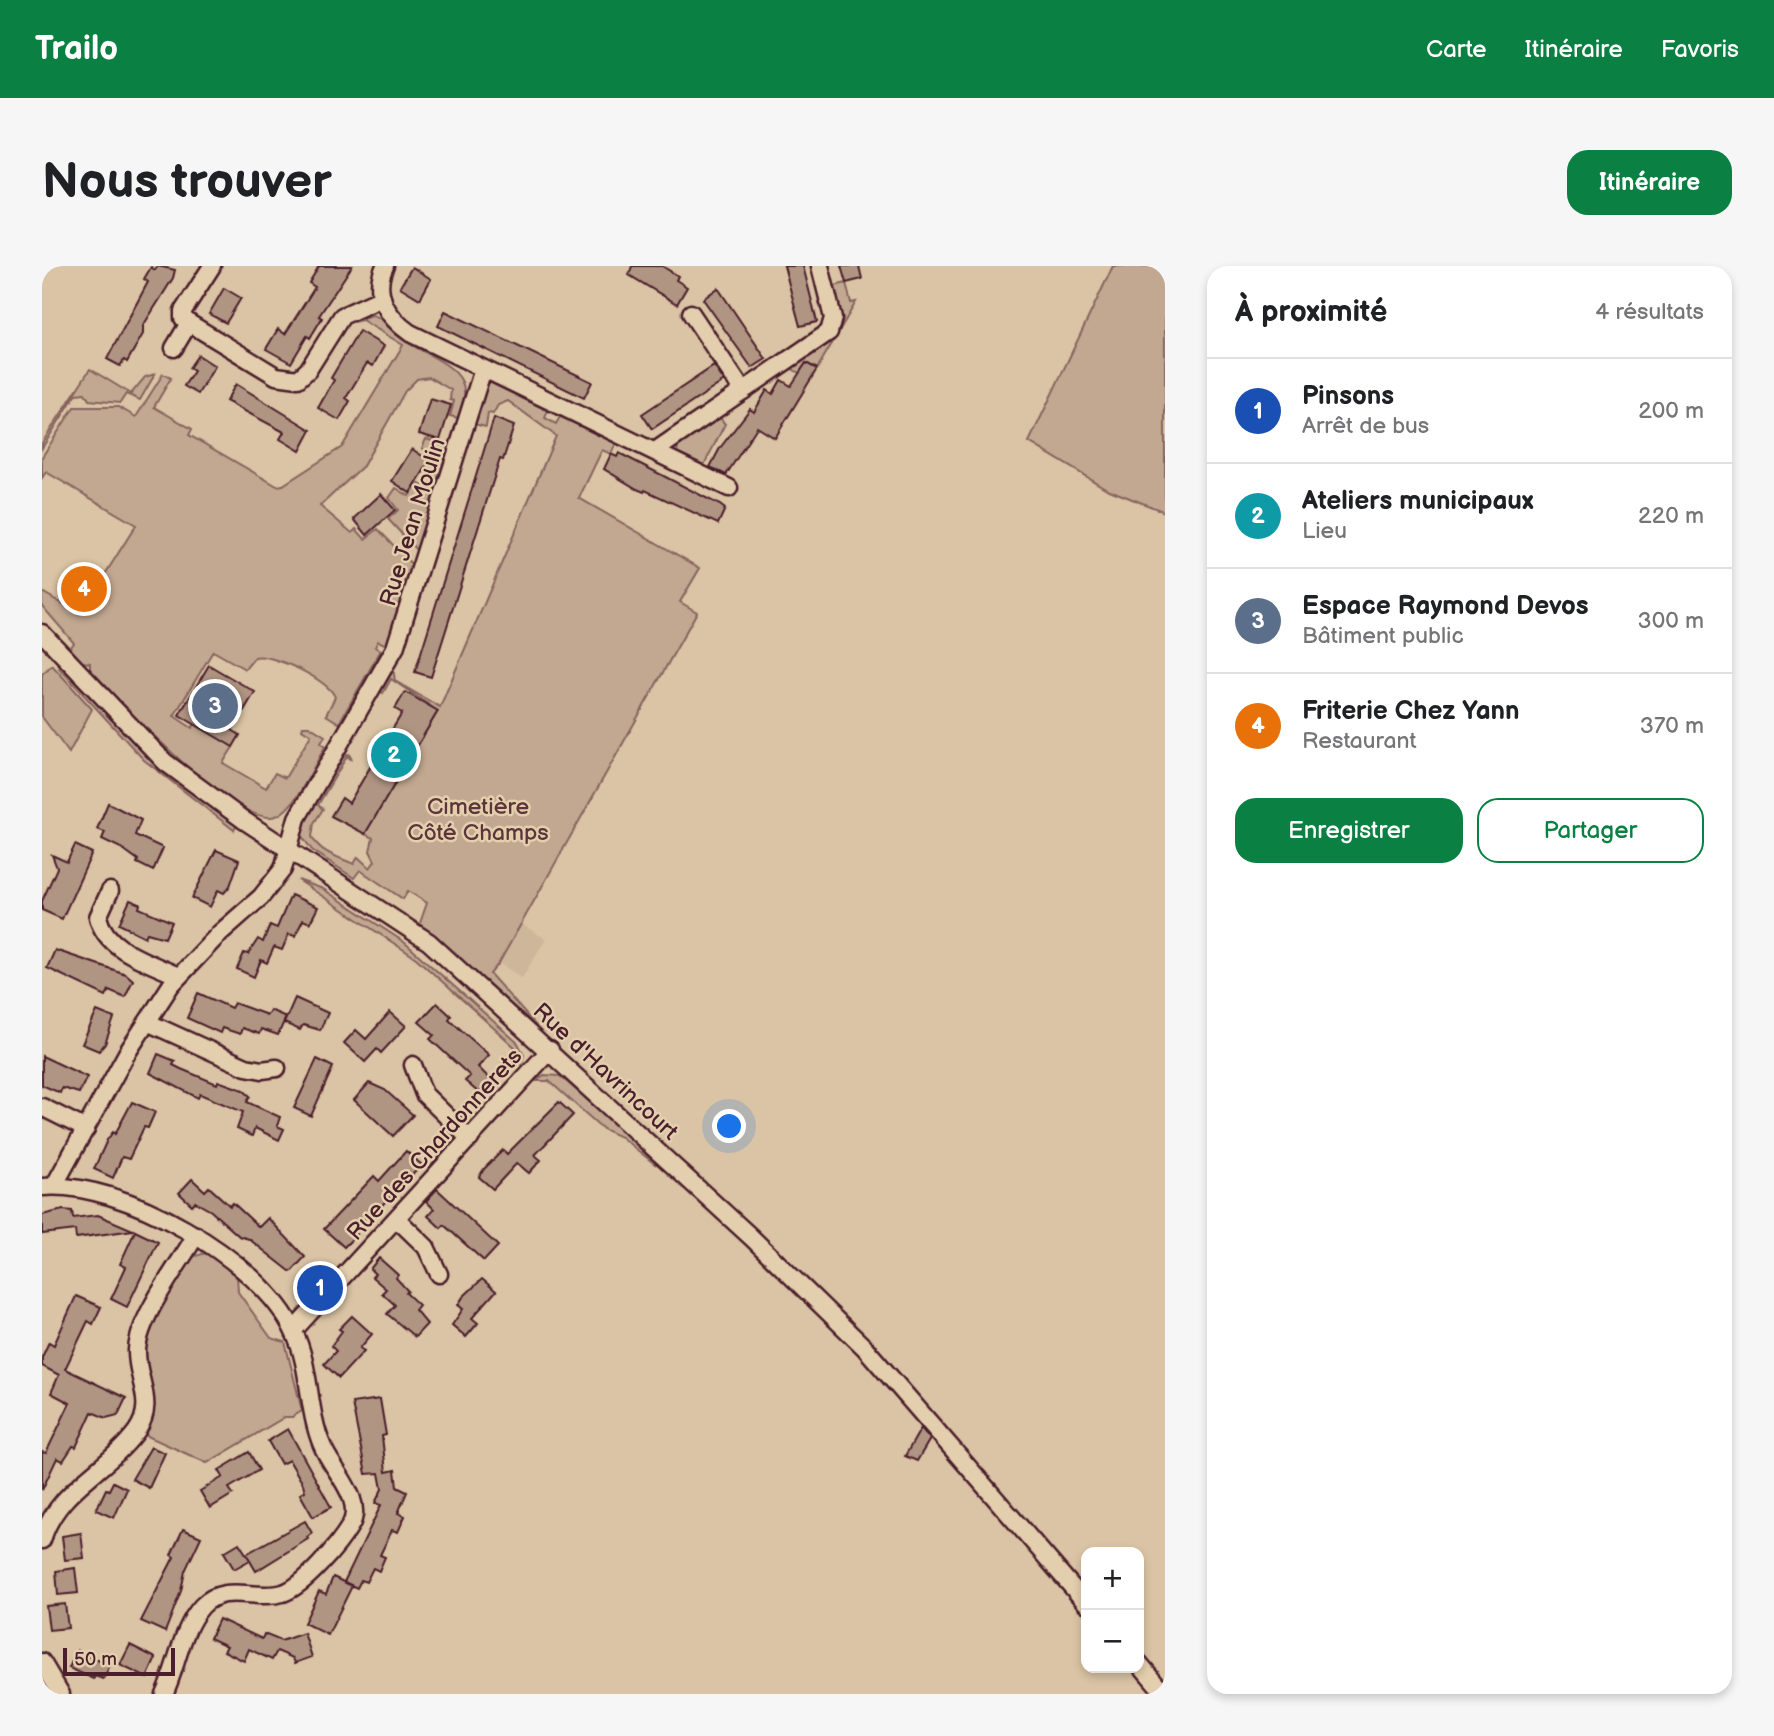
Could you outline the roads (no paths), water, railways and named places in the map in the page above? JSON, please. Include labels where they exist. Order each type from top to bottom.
[{"type":"street","points":[[212,266],[183,311],[183,318],[276,376],[293,379],[305,374],[342,316],[382,299]]},
{"type":"street","points":[[385,266],[380,283],[382,299],[402,328],[729,488]]},
{"type":"street","points":[[655,451],[829,332],[833,318],[820,266]]},
{"type":"street","points":[[691,313],[743,391]]},
{"type":"street","points":[[174,348],[189,323]]},
{"type":"street","name":"Rue Jean Moulin","points":[[48,1186],[86,1129],[146,1022],[178,976],[267,891],[283,869],[297,818],[392,656],[483,369]]},
{"type":"street","name":"Rue d'Havrincourt","points":[[42,633],[164,762],[209,796],[419,935],[550,1050],[849,1331],[1081,1597]]},
{"type":"street","points":[[110,891],[98,917],[104,933],[116,946],[178,976]]},
{"type":"street","points":[[146,1022],[246,1067],[261,1070],[277,1068]]},
{"type":"street","name":"Rue des Chardonnerets","points":[[294,1330],[550,1050]]},
{"type":"street","points":[[413,1065],[424,1094],[470,1139]]},
{"type":"street","points":[[42,1107],[86,1129]]},
{"type":"street","points":[[48,1186],[81,1188],[118,1199],[196,1235],[248,1275],[277,1306],[294,1330],[319,1438],[351,1495],[354,1517],[350,1526],[297,1586],[273,1594],[227,1593],[201,1606],[164,1694]]},
{"type":"street","points":[[397,1219],[426,1247],[439,1274]]},
{"type":"street","points":[[42,1540],[47,1522],[59,1504],[127,1441],[141,1423],[147,1396],[137,1358],[139,1336],[196,1235]]},
{"type":"street","points":[[42,1662],[61,1694]]},
{"type":"street","points":[[1144,1669],[1165,1694]]},
{"type":"place","name":"Friterie Chez Yann","points":[[84,589]]},
{"type":"place","name":"Espace Raymond Devos","points":[[215,706]]},
{"type":"place","name":"Ateliers municipaux","points":[[394,755]]},
{"type":"place","name":"Pinsons","points":[[320,1288]]},
{"type":"park label","name":"Cimetière Côté Champs","points":[[478,819]]}]
